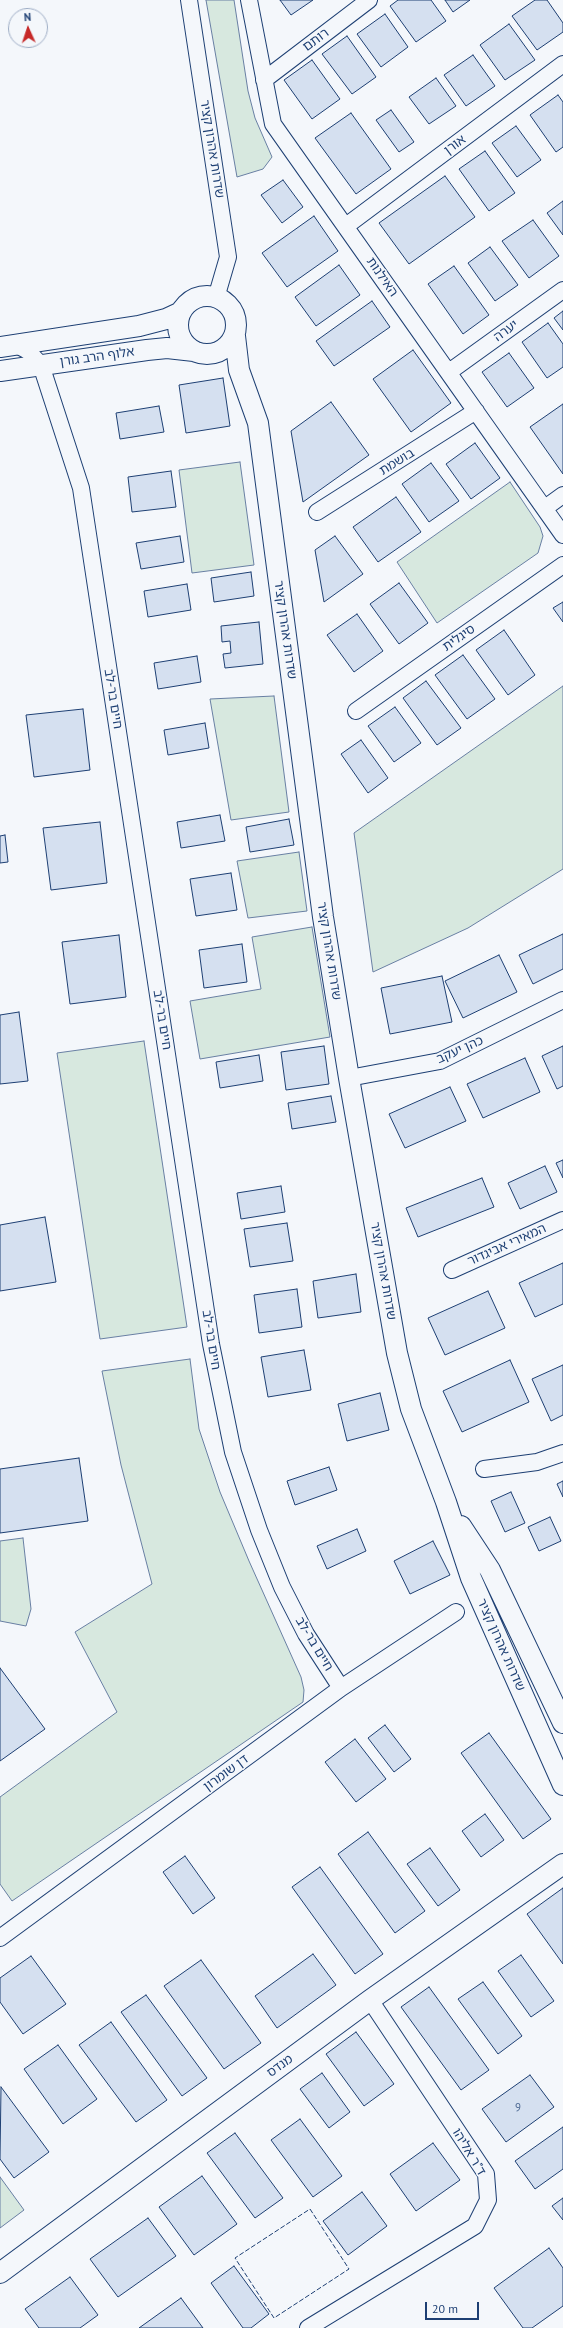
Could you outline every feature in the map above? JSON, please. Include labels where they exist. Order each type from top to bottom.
[{"type":"street","name":"שדרות אהרון קציר","points":[[189,0],[228,257],[216,298]]},
{"type":"street","name":"האילנות","points":[[249,0],[273,124],[563,535]]},
{"type":"street","name":"רותם","points":[[264,80],[369,0]]},
{"type":"street","name":"אורן","points":[[346,226],[563,64]]},
{"type":"street","name":"יערה","points":[[449,372],[563,290]]},
{"type":"street","points":[[206,296],[216,298],[224,302],[233,313],[236,326],[235,336],[230,344],[222,351],[213,354],[198,353],[186,346],[178,330],[181,312],[187,304],[196,298],[206,296]]},
{"type":"street","name":"אלוף הרב גורן","points":[[8,346],[139,326],[166,319],[181,312]]},
{"type":"street","name":"שדרות אהרון קציר","points":[[235,336],[239,370],[258,423],[322,909],[349,1078],[397,1353],[411,1409],[446,1502],[471,1578],[563,1785]]},
{"type":"street","name":"חיים בר-לב","points":[[8,346],[28,351],[41,365],[81,488],[209,1328],[226,1422],[244,1491],[282,1587],[306,1634],[341,1688]]},
{"type":"street","name":"אלוף הרב גורן","points":[[0,371],[167,348],[198,353]]},
{"type":"street","name":"שדרות אהרון קציר","points":[[198,353],[228,370],[248,393]]},
{"type":"street","name":"בושמת","points":[[317,512],[476,411]]},
{"type":"street","points":[[545,508],[563,495]]},
{"type":"street","name":"סיגלית","points":[[356,711],[563,565]]},
{"type":"street","name":"כהן יעקב","points":[[349,1078],[440,1062],[563,1000]]},
{"type":"street","name":"המאירי אביגדור","points":[[452,1270],[563,1220]]},
{"type":"street","points":[[484,1469],[537,1462],[563,1453]]},
{"type":"street","name":"שדרות אהרון קציר","points":[[446,1502],[490,1570],[563,1723]]},
{"type":"street","name":"דן שומרון","points":[[0,1938],[341,1688],[456,1612]]},
{"type":"street","name":"מנדס","points":[[0,2273],[370,2000],[563,1864]]},
{"type":"street","name":"ד\"ר אליהו","points":[[308,2328],[475,2226],[488,2200],[486,2174],[370,2000]]},
{"type":"shaded area","points":[[206,0],[234,0],[248,91],[255,118],[272,157],[263,169],[237,177]]},
{"type":"shaded area","points":[[240,462],[254,565],[192,573],[179,470]]},
{"type":"shaded area","points":[[510,482],[540,527],[543,536],[538,553],[437,623],[397,562]]},
{"type":"shaded area","points":[[563,686],[563,869],[468,928],[373,972],[354,833]]},
{"type":"shaded area","points":[[274,696],[289,812],[231,820],[210,699]]},
{"type":"shaded area","points":[[299,852],[307,911],[248,918],[237,861]]},
{"type":"shaded area","points":[[312,927],[330,1037],[200,1059],[190,1001],[261,989],[252,937]]},
{"type":"shaded area","points":[[144,1041],[187,1327],[100,1339],[57,1053]]},
{"type":"shaded area","points":[[190,1359],[199,1429],[220,1492],[301,1677],[304,1690],[303,1702],[12,1901],[0,1884],[0,1797],[117,1712],[75,1632],[152,1584],[121,1465],[102,1371]]},
{"type":"shaded area","points":[[23,1538],[31,1609],[26,1626],[0,1621],[0,1541]]},
{"type":"shaded area","points":[[0,2177],[24,2210],[0,2228]]},
{"type":"building","points":[[280,0],[313,0],[291,15]]},
{"type":"building","points":[[398,0],[431,0],[446,21],[416,42],[390,6]]},
{"type":"building","points":[[445,0],[470,0],[453,12]]},
{"type":"building","points":[[535,0],[547,0],[563,23],[563,32],[537,50],[512,16]]},
{"type":"building","points":[[385,14],[408,47],[381,67],[357,34]]},
{"type":"building","points":[[509,24],[535,60],[505,80],[480,45]]},
{"type":"building","points":[[347,36],[376,77],[352,94],[322,54]]},
{"type":"building","points":[[473,55],[495,86],[466,106],[444,75]]},
{"type":"building","points":[[312,60],[340,99],[312,119],[284,80]]},
{"type":"building","points":[[436,78],[456,106],[429,124],[409,97]]},
{"type":"building","points":[[558,95],[563,102],[563,147],[556,152],[530,115]]},
{"type":"building","points":[[391,110],[414,142],[399,152],[376,120]]},
{"type":"building","points":[[351,113],[391,169],[356,194],[315,138]]},
{"type":"building","points":[[516,126],[541,160],[517,177],[492,143]]},
{"type":"building","points":[[485,151],[515,193],[489,211],[459,169]]},
{"type":"building","points":[[445,176],[475,217],[409,264],[379,223]]},
{"type":"building","points":[[283,180],[303,207],[282,223],[261,195]]},
{"type":"building","points":[[563,201],[563,235],[547,213]]},
{"type":"building","points":[[314,216],[338,251],[287,287],[262,253]]},
{"type":"building","points":[[533,220],[559,256],[529,278],[502,241]]},
{"type":"building","points":[[490,247],[518,285],[495,301],[468,263]]},
{"type":"building","points":[[339,265],[360,295],[316,326],[295,297]]},
{"type":"building","points":[[454,266],[489,315],[463,334],[428,284]]},
{"type":"building","points":[[372,301],[390,327],[334,366],[316,341]]},
{"type":"building","points":[[563,311],[563,330],[554,318]]},
{"type":"building","points":[[548,323],[563,344],[563,367],[547,378],[522,342]]},
{"type":"building","points":[[413,350],[451,403],[411,432],[373,379]]},
{"type":"building","points":[[509,353],[534,388],[507,407],[482,372]]},
{"type":"building","points":[[223,378],[230,426],[186,433],[179,385]]},
{"type":"building","points":[[331,402],[369,455],[303,502],[291,431]]},
{"type":"building","points":[[563,404],[563,474],[530,427]]},
{"type":"building","points":[[159,406],[164,432],[120,439],[116,413]]},
{"type":"building","points":[[475,443],[500,478],[471,499],[446,464]]},
{"type":"building","points":[[431,463],[459,501],[429,522],[402,484]]},
{"type":"building","points":[[171,471],[176,507],[132,512],[128,477]]},
{"type":"building","points":[[396,497],[421,532],[378,562],[353,527]]},
{"type":"building","points":[[180,536],[184,562],[141,569],[136,543]]},
{"type":"building","points":[[335,536],[363,574],[324,602],[315,550]]},
{"type":"building","points":[[251,572],[254,596],[214,602],[211,578]]},
{"type":"building","points":[[399,583],[428,623],[399,644],[370,604]]},
{"type":"building","points":[[187,584],[191,610],[148,617],[144,591]]},
{"type":"building","points":[[563,602],[563,622],[553,608]]},
{"type":"building","points":[[357,614],[383,651],[354,672],[327,635]]},
{"type":"building","points":[[259,622],[263,664],[225,668],[223,654],[231,653],[230,641],[222,642],[221,626]]},
{"type":"building","points":[[504,630],[535,675],[508,695],[476,650]]},
{"type":"building","points":[[463,655],[495,699],[467,719],[435,675]]},
{"type":"building","points":[[197,656],[201,682],[158,689],[154,663]]},
{"type":"building","points":[[426,681],[461,728],[437,745],[403,698]]},
{"type":"building","points":[[395,707],[421,743],[394,762],[368,726]]},
{"type":"building","points":[[83,709],[90,770],[34,777],[26,715]]},
{"type":"building","points":[[205,723],[209,748],[168,755],[164,730]]},
{"type":"building","points":[[361,740],[388,778],[368,793],[341,754]]},
{"type":"building","points":[[220,815],[225,841],[181,848],[177,822]]},
{"type":"building","points":[[289,819],[294,845],[250,852],[246,827]]},
{"type":"building","points":[[100,822],[107,883],[51,890],[43,828]]},
{"type":"building","points":[[5,835],[8,862],[0,863],[0,836]]},
{"type":"building","points":[[231,873],[237,910],[196,916],[190,879]]},
{"type":"building","points":[[563,934],[563,969],[533,984],[519,955]]},
{"type":"building","points":[[119,935],[126,997],[70,1004],[62,942]]},
{"type":"building","points":[[242,944],[247,982],[204,988],[199,950]]},
{"type":"building","points":[[499,955],[517,992],[463,1018],[445,981]]},
{"type":"building","points":[[442,976],[452,1022],[390,1034],[381,988]]},
{"type":"building","points":[[19,1012],[28,1081],[0,1084],[0,1015]]},
{"type":"building","points":[[324,1046],[329,1084],[286,1090],[281,1052]]},
{"type":"building","points":[[563,1046],[563,1086],[557,1089],[542,1056]]},
{"type":"building","points":[[259,1055],[263,1081],[220,1088],[216,1062]]},
{"type":"building","points":[[525,1058],[540,1092],[483,1118],[467,1084]]},
{"type":"building","points":[[450,1087],[466,1121],[405,1148],[389,1114]]},
{"type":"building","points":[[331,1096],[336,1122],[292,1129],[288,1103]]},
{"type":"building","points":[[563,1160],[563,1178],[556,1163]]},
{"type":"building","points":[[545,1166],[557,1192],[520,1209],[508,1183]]},
{"type":"building","points":[[482,1178],[494,1207],[418,1237],[406,1208]]},
{"type":"building","points":[[281,1186],[285,1212],[241,1219],[237,1193]]},
{"type":"building","points":[[45,1217],[56,1282],[0,1291],[0,1225]]},
{"type":"building","points":[[287,1223],[293,1261],[250,1267],[244,1229]]},
{"type":"building","points":[[563,1263],[563,1304],[535,1317],[519,1283]]},
{"type":"building","points":[[356,1274],[361,1312],[318,1318],[313,1281]]},
{"type":"building","points":[[297,1289],[302,1327],[259,1333],[254,1295]]},
{"type":"building","points":[[488,1291],[505,1328],[445,1355],[428,1318]]},
{"type":"building","points":[[304,1350],[311,1390],[268,1397],[261,1357]]},
{"type":"building","points":[[510,1360],[529,1402],[462,1432],[443,1391]]},
{"type":"building","points":[[563,1365],[563,1415],[551,1421],[532,1379]]},
{"type":"building","points":[[380,1393],[389,1430],[347,1441],[338,1404]]},
{"type":"building","points":[[79,1458],[88,1521],[0,1533],[0,1469]]},
{"type":"building","points":[[329,1467],[337,1490],[295,1505],[287,1481]]},
{"type":"building","points":[[563,1481],[563,1497],[557,1484]]},
{"type":"building","points":[[511,1492],[525,1523],[505,1532],[491,1501]]},
{"type":"building","points":[[550,1517],[561,1541],[539,1551],[528,1527]]},
{"type":"building","points":[[357,1529],[366,1551],[327,1569],[317,1546]]},
{"type":"building","points":[[433,1541],[450,1575],[410,1594],[394,1561]]},
{"type":"building","points":[[0,1668],[45,1729],[0,1761]]},
{"type":"building","points":[[385,1725],[411,1759],[394,1772],[368,1738]]},
{"type":"building","points":[[489,1733],[551,1819],[523,1839],[461,1753]]},
{"type":"building","points":[[355,1739],[386,1779],[356,1802],[325,1762]]},
{"type":"building","points":[[485,1814],[504,1840],[481,1857],[462,1831]]},
{"type":"building","points":[[368,1832],[425,1911],[395,1933],[338,1854]]},
{"type":"building","points":[[430,1848],[460,1890],[438,1906],[407,1864]]},
{"type":"building","points":[[185,1856],[215,1898],[193,1914],[163,1872]]},
{"type":"building","points":[[320,1867],[383,1954],[355,1974],[292,1887]]},
{"type":"building","points":[[563,1888],[563,1964],[527,1914]]},
{"type":"building","points":[[313,1954],[336,1985],[277,2028],[255,1996]]},
{"type":"building","points":[[521,1955],[554,2001],[531,2017],[498,1971]]},
{"type":"building","points":[[31,1956],[66,2004],[23,2034],[0,2002],[0,1978]]},
{"type":"building","points":[[201,1960],[261,2043],[224,2069],[164,1986]]},
{"type":"building","points":[[483,1982],[522,2036],[498,2054],[458,1999]]},
{"type":"building","points":[[429,1987],[489,2070],[461,2090],[401,2007]]},
{"type":"building","points":[[146,1995],[207,2078],[182,2096],[121,2012]]},
{"type":"building","points":[[111,2022],[167,2100],[136,2122],[79,2045]]},
{"type":"building","points":[[356,2032],[394,2084],[364,2106],[326,2054]]},
{"type":"building","points":[[58,2045],[97,2099],[63,2124],[24,2069]]},
{"type":"building","points":[[322,2073],[350,2112],[329,2128],[300,2089]]},
{"type":"building","points":[[530,2075],[554,2107],[506,2142],[482,2109]]},
{"type":"building","points":[[1,2087],[49,2152],[14,2178],[0,2159]]},
{"type":"building","points":[[300,2119],[342,2176],[313,2197],[271,2140]]},
{"type":"building","points":[[563,2127],[563,2169],[535,2189],[515,2161]]},
{"type":"building","points":[[235,2133],[283,2198],[255,2218],[207,2153]]},
{"type":"building","points":[[433,2143],[460,2180],[416,2211],[390,2174]]},
{"type":"building","points":[[202,2176],[237,2224],[194,2255],[159,2207]]},
{"type":"building","points":[[362,2192],[387,2226],[348,2255],[323,2221]]},
{"type":"building","points":[[563,2198],[563,2220],[552,2206]]},
{"type":"building","points":[[148,2218],[176,2256],[118,2297],[90,2259]]},
{"type":"building","points":[[549,2248],[563,2268],[563,2306],[532,2328],[523,2328],[494,2288]]},
{"type":"building","points":[[234,2266],[269,2314],[251,2328],[243,2328],[211,2283]]},
{"type":"building","points":[[70,2277],[98,2315],[80,2328],[39,2328],[25,2309]]},
{"type":"building","points":[[181,2298],[203,2328],[139,2328]]},
{"type":"fence","points":[[310,2209],[349,2269],[274,2318],[235,2258],[310,2209]]}]
